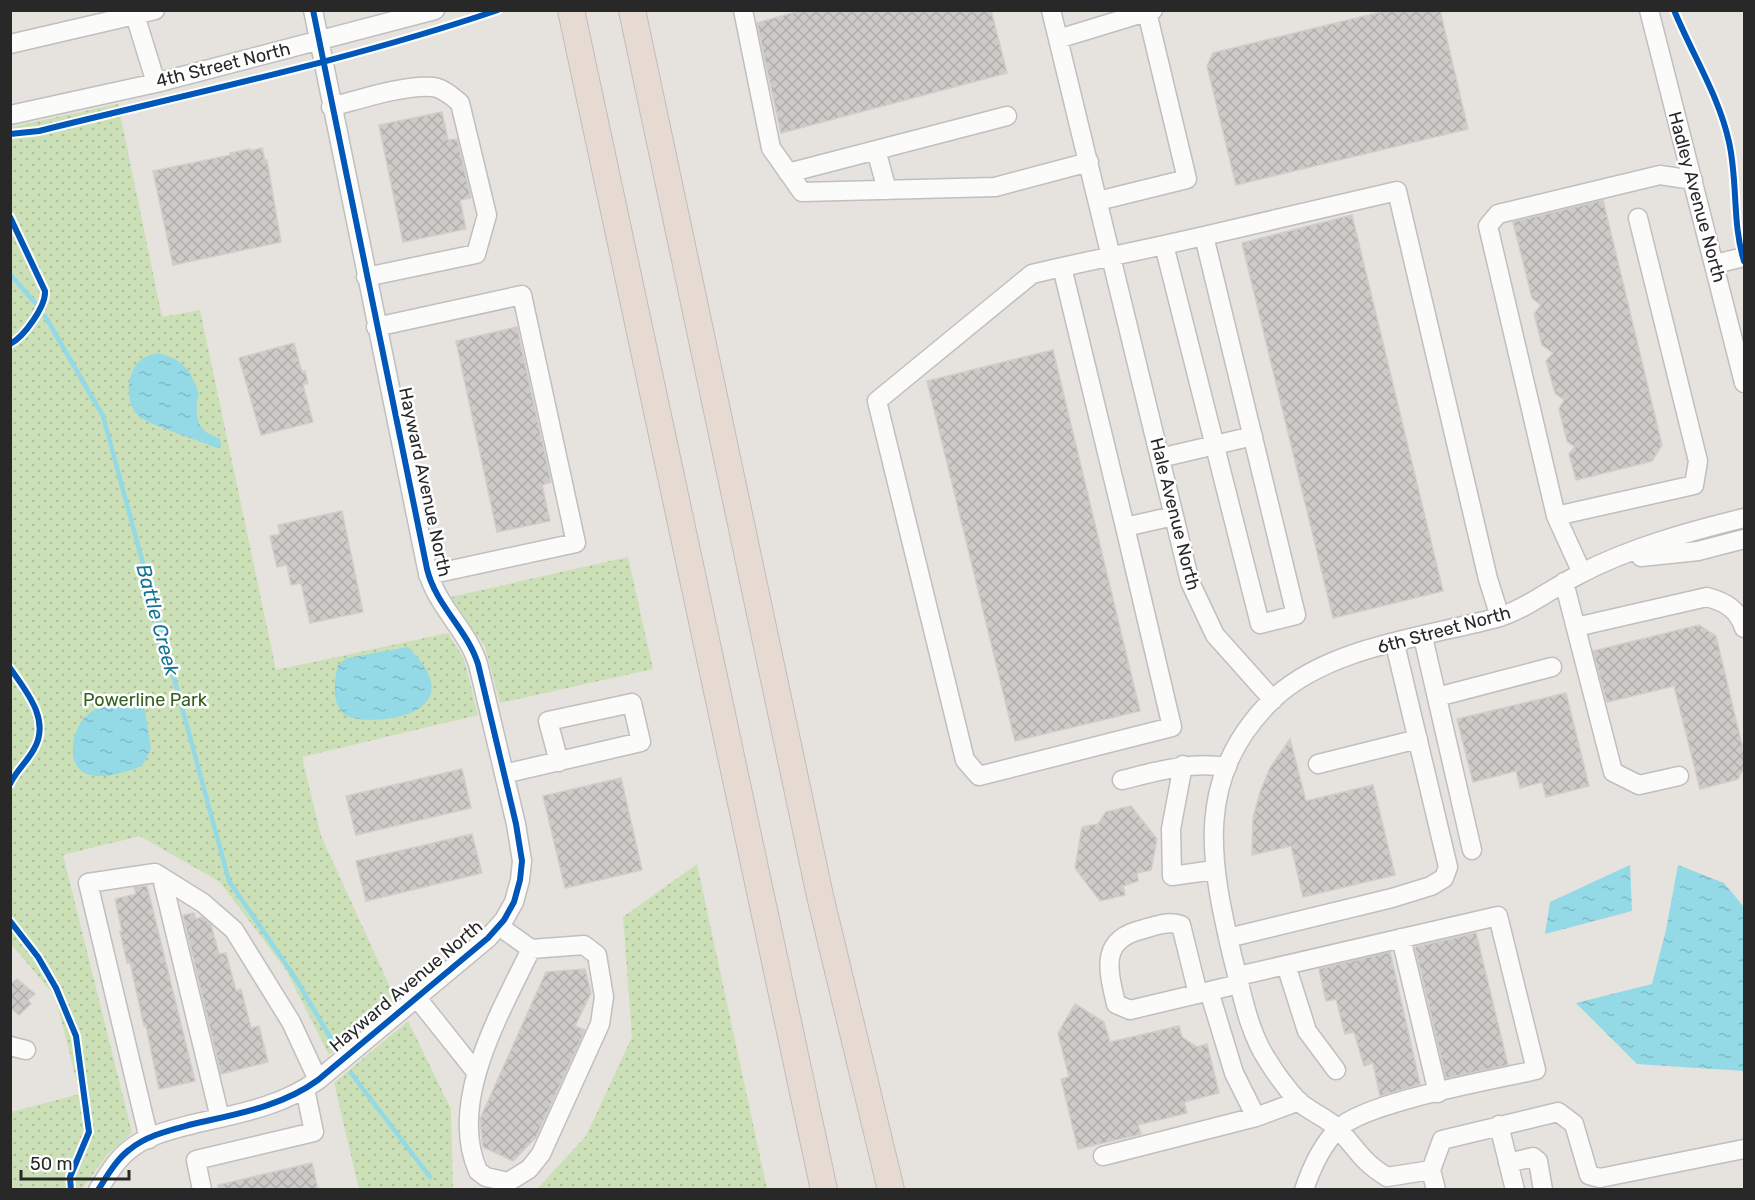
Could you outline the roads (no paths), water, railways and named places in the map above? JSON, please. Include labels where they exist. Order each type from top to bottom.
[{"type":"highway","points":[[571,10],[824,1190]]},
{"type":"highway","points":[[632,10],[818,885],[891,1190]]},
{"type":"highway","points":[[805,1108],[816,1190]]},
{"type":"street","points":[[10,44],[155,10]]},
{"type":"street","name":"Hayward Avenue North","points":[[98,1190],[129,1150],[149,1139],[264,1107],[311,1085],[417,998],[499,926],[514,902],[522,869],[520,840],[476,658],[467,639],[438,600],[428,575],[313,10]]},
{"type":"street","name":"4th Street North","points":[[10,116],[156,83],[435,10]]},
{"type":"street","points":[[742,10],[771,148],[802,192],[995,187],[1089,162]]},
{"type":"street","name":"Hale Avenue North","points":[[1051,10],[1190,582],[1200,609],[1215,635],[1231,656],[1273,700]]},
{"type":"street","name":"Hadley Avenue North","points":[[1649,10],[1744,383]]},
{"type":"street","points":[[1058,39],[1150,11],[1187,179],[1098,201]]},
{"type":"street","points":[[135,15],[156,83]]},
{"type":"street","points":[[331,106],[416,88],[435,87],[447,93],[460,104],[487,214],[476,254],[366,277]]},
{"type":"street","points":[[788,173],[1007,116]]},
{"type":"street","points":[[876,150],[887,190]]},
{"type":"street","points":[[1582,573],[1556,516],[1488,226],[1498,214],[1659,175],[1693,180]]},
{"type":"street","points":[[1062,267],[1172,727],[979,776],[965,760],[877,401],[1032,274],[1062,267],[1112,257],[1397,191],[1488,579],[1500,617]]},
{"type":"street","points":[[1556,516],[1694,485],[1698,461],[1638,218]]},
{"type":"street","points":[[1164,245],[1260,624],[1269,622],[1296,615],[1204,236]]},
{"type":"street","points":[[1715,264],[1744,257]]},
{"type":"street","points":[[376,327],[522,296],[576,543],[428,575]]},
{"type":"street","points":[[1160,458],[1253,436]]},
{"type":"street","points":[[1125,527],[1174,516]]},
{"type":"street","name":"6th Street North","points":[[1273,700],[1296,681],[1324,664],[1350,655],[1500,617],[1523,609],[1564,582],[1616,559],[1694,530],[1744,518]]},
{"type":"street","name":"6th Street North","points":[[1616,559],[1698,551],[1744,539]]},
{"type":"street","points":[[1564,582],[1613,772],[1640,785],[1678,776]]},
{"type":"street","points":[[1576,627],[1707,597],[1723,602],[1736,612],[1744,628]]},
{"type":"street","points":[[1423,637],[1473,849]]},
{"type":"street","points":[[1228,938],[1392,898],[1431,886],[1444,878],[1448,867],[1395,644]]},
{"type":"street","points":[[1437,697],[1552,668]]},
{"type":"street","points":[[1273,700],[1253,723],[1227,767],[1212,829],[1214,870],[1228,938],[1256,1038],[1268,1061],[1299,1101],[1338,1128],[1366,1164],[1387,1177],[1431,1170]]},
{"type":"street","points":[[504,774],[559,762],[641,742],[632,703],[548,721],[559,762]]},
{"type":"street","points":[[1318,764],[1418,739]]},
{"type":"street","points":[[1122,780],[1183,765],[1227,767]]},
{"type":"street","points":[[1183,765],[1171,830],[1172,876],[1214,870]]},
{"type":"street","points":[[149,1139],[88,883],[155,873],[203,903],[234,930],[291,1022],[311,1085],[314,1132],[196,1160],[202,1190]]},
{"type":"street","points":[[162,878],[220,1118]]},
{"type":"street","points":[[1256,1117],[1234,1073],[1203,993],[1181,925],[1171,922],[1128,932],[1118,938],[1107,964],[1116,1004],[1130,1010],[1203,993],[1286,965],[1498,916],[1536,1070],[1370,1110],[1338,1128],[1316,1161],[1304,1190]]},
{"type":"street","points":[[499,926],[531,949],[584,945],[591,948],[597,955],[604,997],[600,1024],[542,1154],[529,1169],[508,1182],[486,1177],[478,1171],[470,1147],[468,1119],[476,1072],[531,949]]},
{"type":"street","points":[[1401,938],[1438,1092]]},
{"type":"street","points":[[1286,965],[1307,1031],[1336,1070]]},
{"type":"street","points":[[417,998],[476,1072]]},
{"type":"street","points":[[1103,1156],[1279,1111],[1299,1101]]},
{"type":"street","points":[[1436,1190],[1431,1170],[1442,1140],[1558,1112],[1574,1124],[1589,1175],[1600,1178],[1744,1149]]},
{"type":"street","points":[[1499,1125],[1515,1190]]},
{"type":"street","points":[[1508,1163],[1533,1157],[1538,1161],[1543,1190]]},
{"type":"water","points":[[158,353],[175,359],[193,378],[199,394],[198,420],[202,429],[220,439],[221,445],[217,448],[156,425],[140,417],[133,410],[129,394],[132,373],[140,361]]},
{"type":"water","points":[[408,647],[427,672],[431,691],[424,704],[409,714],[390,718],[370,720],[344,714],[335,697],[338,665],[347,658]]},
{"type":"water","points":[[127,695],[138,695],[145,711],[151,749],[142,766],[108,776],[87,774],[80,770],[73,756],[74,739],[80,723],[94,710]]},
{"type":"water","points":[[1630,865],[1632,911],[1545,934],[1550,902]]},
{"type":"water","points":[[1678,865],[1724,883],[1744,907],[1744,1071],[1637,1064],[1576,1003],[1652,984],[1666,930]]},
{"type":"waterway","name":"Battle Creek","points":[[10,274],[35,303]]},
{"type":"waterway","name":"Battle Creek","points":[[45,316],[103,416],[229,881],[294,976],[337,1049]]},
{"type":"waterway","name":"Battle Creek","points":[[351,1073],[430,1177]]},
{"type":"park label","name":"Powerline Park","points":[[145,700]]}]
